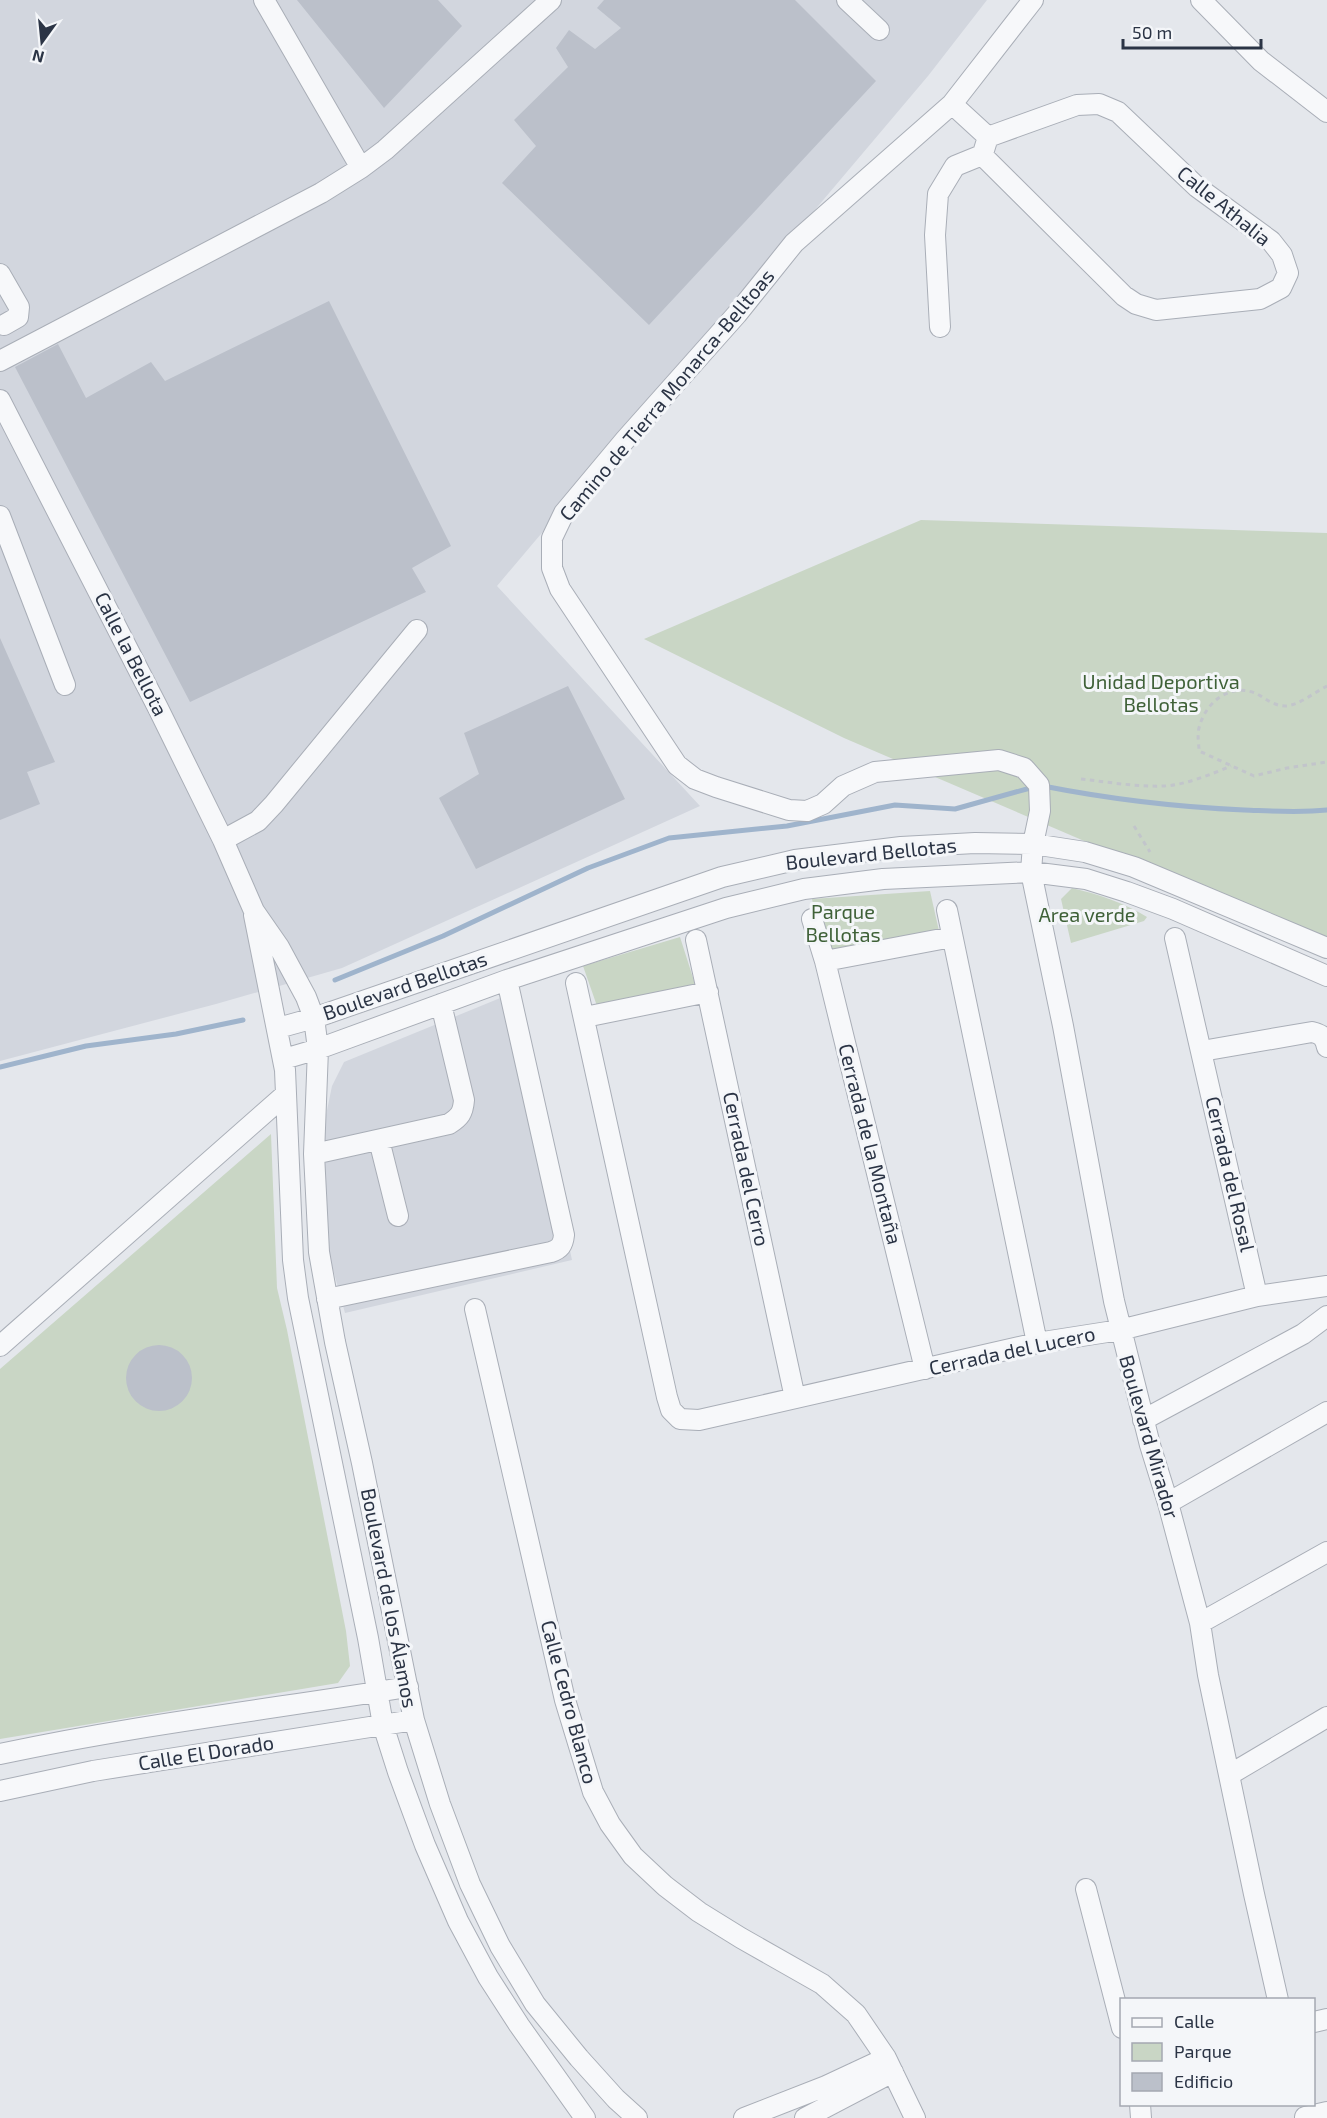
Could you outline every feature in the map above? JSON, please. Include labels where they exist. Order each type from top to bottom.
[{"type":"street","points":[[264,0],[361,168]]},
{"type":"street","points":[[0,361],[311,198],[361,168],[385,150],[551,0]]},
{"type":"street","points":[[847,0],[879,30]]},
{"type":"street","name":"Camino de Tierra Monarca-Belltoas","points":[[1031,872],[1033,844],[1040,811],[1039,785],[1024,768],[999,760],[876,772],[843,786],[823,804],[807,812],[789,810],[695,779],[677,765],[560,589],[552,568],[552,538],[564,513],[625,440],[737,314],[794,243],[952,104],[1033,0]]},
{"type":"street","points":[[1201,0],[1261,61],[1327,112]]},
{"type":"street","name":"Calle Athalia","points":[[952,104],[985,146],[1124,296],[1145,308],[1156,310],[1260,299],[1281,288],[1288,273],[1282,255],[1270,241],[1197,187],[1119,112],[1099,104],[1077,105],[985,146]]},
{"type":"street","points":[[940,327],[935,235],[938,194],[954,166],[985,146]]},
{"type":"street","points":[[1,277],[19,307],[18,317],[4,324]]},
{"type":"street","name":"Calle la Bellota","points":[[0,400],[108,608],[224,840],[254,911],[296,976],[314,1018]]},
{"type":"street","points":[[0,516],[65,685]]},
{"type":"street","points":[[224,840],[258,821],[274,804],[417,630]]},
{"type":"street","name":"Boulevard Bellotas","points":[[278,1028],[314,1018],[722,877],[795,860],[901,847],[975,843],[1033,844],[1085,852],[1134,867],[1327,948]]},
{"type":"street","points":[[795,860],[804,889]]},
{"type":"street","name":"Boulevard Bellotas","points":[[284,1059],[318,1049],[507,980],[690,919],[760,898],[804,889],[883,879],[1031,872],[1086,879],[1173,909],[1327,976]]},
{"type":"street","name":"Boulevard Mirador","points":[[1031,872],[1063,1026],[1120,1330],[1200,1623],[1208,1675],[1278,1998]]},
{"type":"street","points":[[1169,881],[1173,909]]},
{"type":"street","points":[[681,892],[690,919]]},
{"type":"street","points":[[947,910],[1037,1343]]},
{"type":"street","name":"Calle la Bellota","points":[[254,911],[261,955],[278,1028]]},
{"type":"street","name":"Cerrada de la Montaña","points":[[812,919],[825,961],[925,1369]]},
{"type":"street","points":[[561,933],[569,959]]},
{"type":"street","points":[[825,961],[952,937]]},
{"type":"street","name":"Cerrada del Rosal","points":[[1175,938],[1257,1296]]},
{"type":"street","name":"Cerrada del Cerro","points":[[696,940],[795,1398]]},
{"type":"street","points":[[327,1299],[551,1252],[559,1249],[563,1243],[564,1235],[507,980]]},
{"type":"street","points":[[576,983],[585,1017],[708,992]]},
{"type":"street","points":[[314,1154],[449,1124],[459,1118],[464,1111],[464,1100],[441,1004]]},
{"type":"street","name":"Cerrada del Lucero","points":[[585,1017],[667,1397],[671,1410],[680,1419],[699,1420],[1037,1343],[1120,1330],[1257,1296],[1327,1286]]},
{"type":"street","name":"Boulevard de los Álamos","points":[[314,1018],[318,1049],[314,1154],[319,1252],[414,1720],[440,1804],[470,1884],[500,1946],[535,2004],[579,2058],[637,2118]]},
{"type":"street","name":"Boulevard de los Álamos","points":[[278,1028],[284,1059],[293,1260],[297,1288],[366,1626],[383,1725],[425,1845],[458,1921],[488,1977],[585,2118]]},
{"type":"street","points":[[1202,1051],[1312,1032],[1319,1033],[1324,1038],[1327,1047]]},
{"type":"street","points":[[0,1346],[286,1094]]},
{"type":"street","points":[[379,1140],[398,1216]]},
{"type":"street","name":"Calle Cedro Blanco","points":[[475,1308],[565,1700],[593,1792],[610,1824],[633,1856],[690,1905],[741,1938],[822,1984],[856,2014],[890,2065],[915,2118]]},
{"type":"street","points":[[1143,1420],[1304,1334],[1327,1316]]},
{"type":"street","points":[[1168,1503],[1327,1412]]},
{"type":"street","points":[[1200,1623],[1327,1552]]},
{"type":"street","name":"Calle El Dorado","points":[[0,1754],[145,1728],[408,1687]]},
{"type":"street","points":[[1229,1775],[1327,1717]]},
{"type":"street","name":"Calle El Dorado","points":[[0,1791],[105,1769],[414,1720]]},
{"type":"street","points":[[1086,1889],[1120,2020]]},
{"type":"street","points":[[744,2118],[786,2110],[826,2086],[890,2065]]},
{"type":"street","points":[[805,2118],[890,2065]]},
{"type":"street","points":[[1304,2113],[1327,2112]]},
{"type":"path","points":[[1327,686],[1284,706],[1269,702],[1254,693],[1236,690],[1219,696],[1206,711],[1198,729],[1199,751],[1254,776],[1327,762]]},
{"type":"path","points":[[1081,779],[1167,786],[1211,775],[1233,765]]},
{"type":"shaded area","points":[[0,0],[987,0],[928,76],[497,586],[700,806],[342,968],[0,1061]]},
{"type":"shaded area","points":[[515,992],[572,1260],[345,1313],[326,1244],[323,1130],[332,1086],[344,1062]]},
{"type":"green space","name":"Unidad Deportiva Bellotas","points":[[921,520],[1327,533],[1327,945],[844,738],[644,639]]},
{"type":"green space","name":"Area verde","points":[[1072,888],[1130,907],[1147,917],[1144,921],[1071,943],[1061,899]]},
{"type":"green space","name":"Parque Bellotas","points":[[930,891],[939,931],[823,954],[812,899]]},
{"type":"green space","points":[[680,937],[695,984],[597,1006],[583,966]]},
{"type":"green space","points":[[271,1134],[277,1288],[346,1631],[350,1666],[338,1683],[0,1739],[0,1369]]},
{"type":"building","points":[[297,0],[438,0],[462,26],[384,108]]},
{"type":"building","points":[[604,0],[795,0],[876,81],[649,325],[502,183],[536,146],[514,120],[568,67],[556,48],[569,30],[595,49],[621,28],[597,8]]},
{"type":"building","points":[[329,301],[451,546],[412,568],[426,592],[190,702],[15,367],[58,344],[86,398],[151,362],[165,381]]},
{"type":"building","points":[[0,638],[55,762],[27,772],[40,804],[0,820]]},
{"type":"building","points":[[568,686],[625,799],[476,869],[439,798],[479,774],[464,733]]},
{"type":"building","points":[[159,1345],[172,1348],[182,1355],[189,1365],[192,1378],[189,1391],[182,1401],[172,1408],[159,1411],[146,1408],[136,1401],[129,1391],[126,1378],[129,1365],[136,1355],[146,1348]]},
{"type":"waterway","points":[[1043,786],[1118,799],[1193,807],[1286,812],[1327,810]]},
{"type":"waterway","points":[[335,980],[443,936],[588,868],[669,838],[787,826],[895,805],[955,809],[1034,787]]},
{"type":"waterway","points":[[0,1067],[86,1046],[176,1034],[243,1020]]}]
